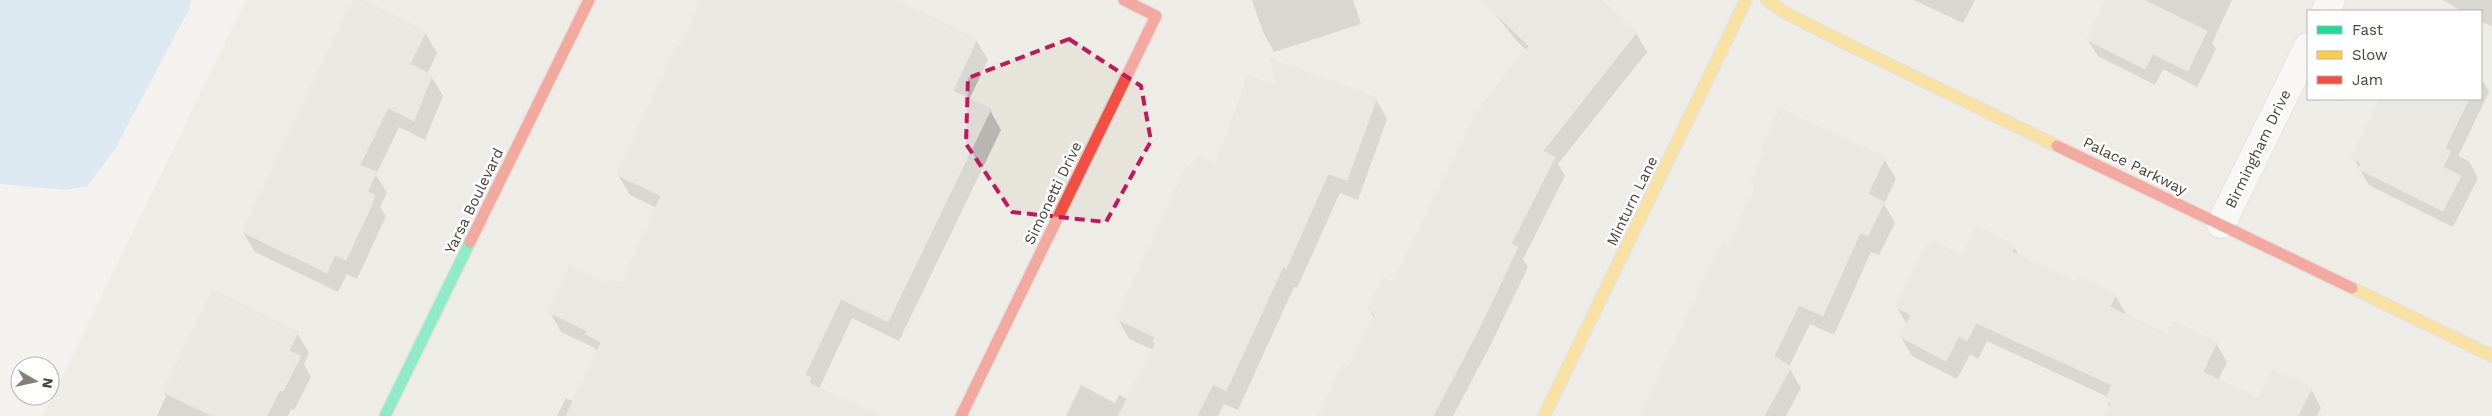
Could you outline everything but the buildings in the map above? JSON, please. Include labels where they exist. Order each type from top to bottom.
[{"type":"street","name":"Yarsa Boulevard","points":[[386,416],[589,0]]},
{"type":"street","name":"Simonetti Drive","points":[[961,416],[1156,16],[1124,0]]},
{"type":"street","name":"Minturn Lane","points":[[1544,416],[1746,0]]},
{"type":"street","name":"Palace Parkway","points":[[1767,0],[1784,12],[1843,42],[2492,356]]},
{"type":"street","name":"Birmingham Drive","points":[[2221,224],[2307,49]]},
{"type":"highlighted area","points":[[1069,39],[1141,86],[1151,141],[1106,222],[1012,212],[966,144],[968,78]]},
{"type":"shaded area","points":[[246,0],[2492,0],[2492,416],[43,416],[48,406],[60,406],[60,381]]},
{"type":"water","points":[[0,0],[191,0],[189,9],[115,149],[87,186],[65,190],[0,184]]},
{"type":"traffic: fast","points":[[385,416],[470,242]]},
{"type":"traffic: slow","points":[[1544,416],[1746,0]]},
{"type":"traffic: slow","points":[[1767,0],[1784,12],[1843,42],[2057,146]]},
{"type":"traffic: slow","points":[[2352,288],[2492,356]]},
{"type":"traffic: jam","points":[[470,242],[589,0]]},
{"type":"traffic: jam","points":[[961,416],[1156,16],[1124,0]]},
{"type":"traffic: jam","points":[[2057,146],[2352,288]]}]
